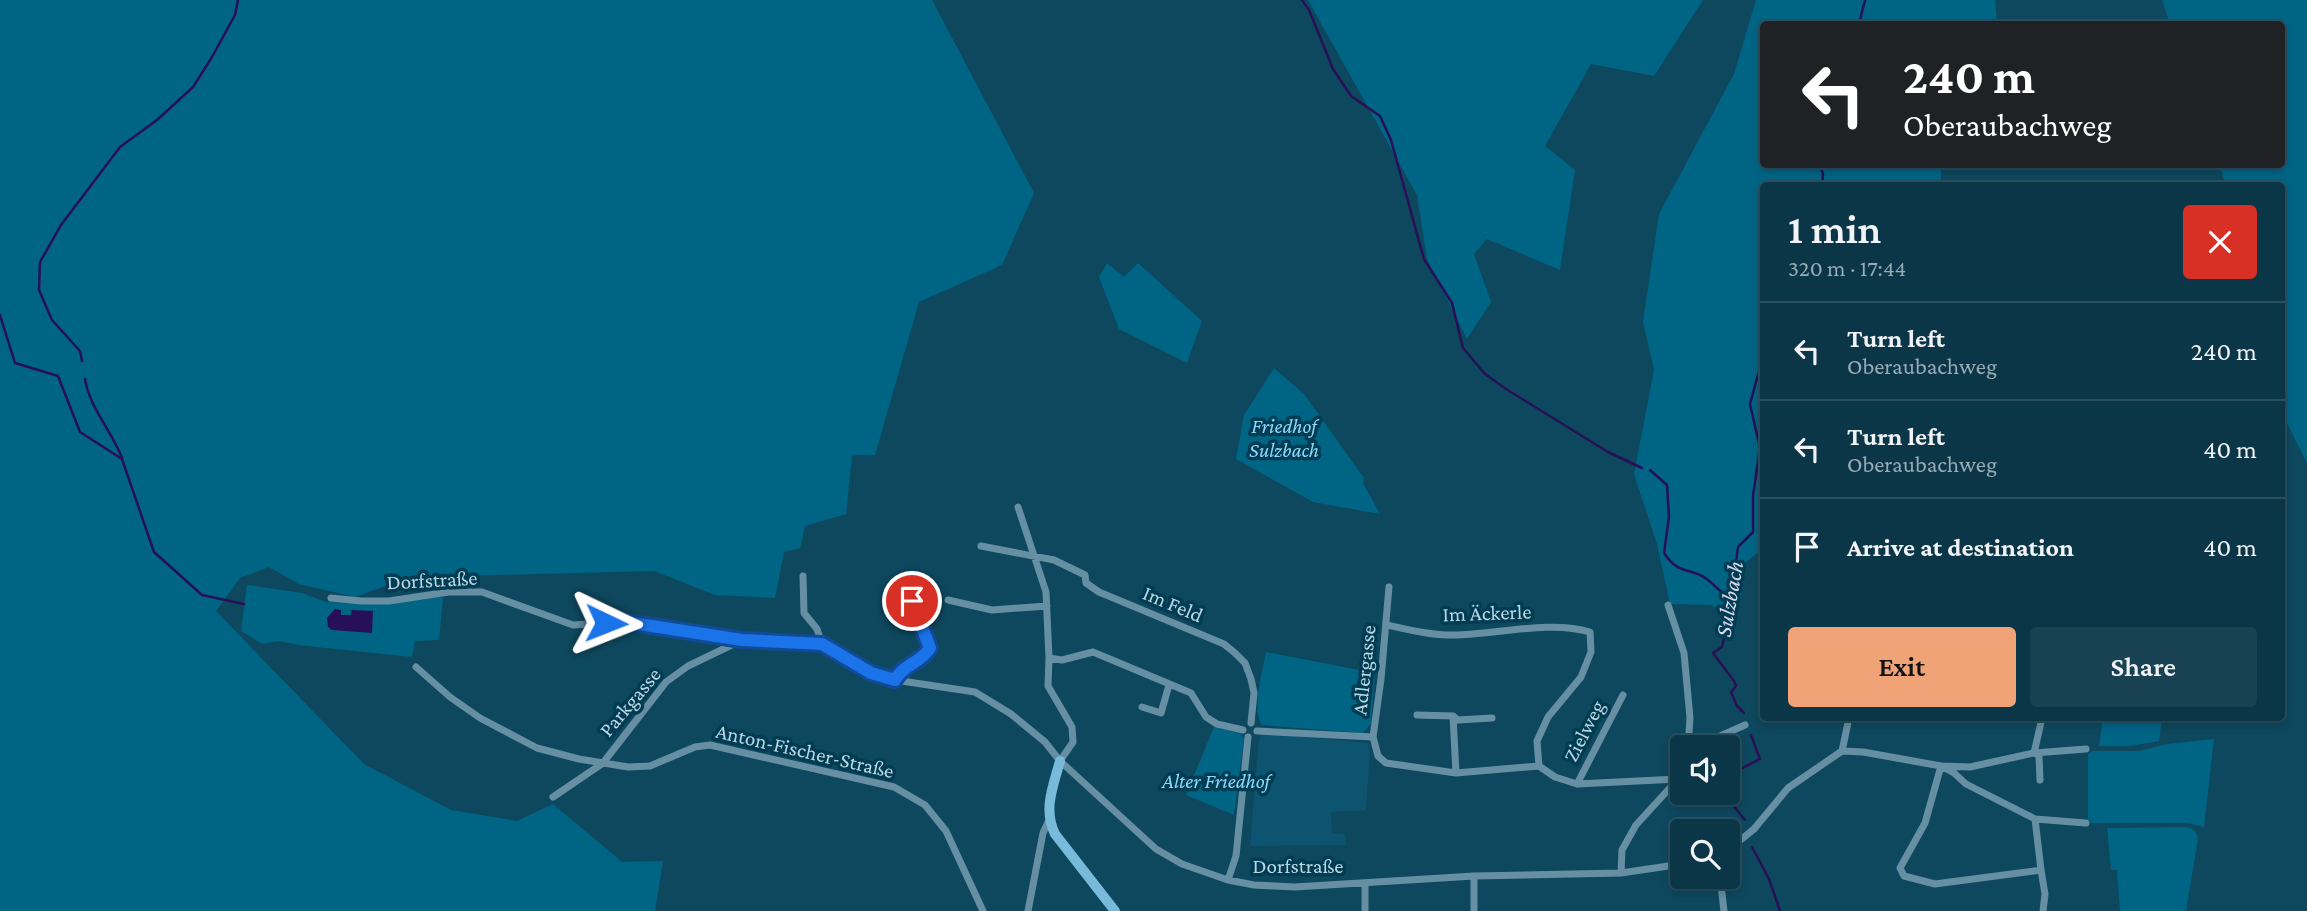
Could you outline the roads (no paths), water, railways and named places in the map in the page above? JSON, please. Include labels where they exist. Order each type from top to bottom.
[{"type":"street","points":[[1018,507],[1045,592],[1048,686],[1072,727],[1073,742],[1060,761],[1048,806],[1049,820],[1063,844],[1115,911]]},
{"type":"street","name":"Im Feld","points":[[981,546],[1054,560],[1085,575],[1086,583],[1099,592],[1224,645],[1245,663],[1251,679],[1254,693],[1251,723]]},
{"type":"street","name":"Dorfstraße","points":[[803,576],[804,613],[817,629],[822,644]]},
{"type":"street","name":"Adlergasse","points":[[1378,756],[1373,737],[1390,586]]},
{"type":"street","name":"Dorfstraße","points":[[331,598],[389,601],[449,592],[482,593],[573,625],[626,622],[742,640],[822,644],[871,673],[895,680],[975,692],[1011,714],[1045,742],[1060,761],[1156,849],[1182,864],[1228,880],[1295,887],[1474,876],[1621,873],[1670,866]]},
{"type":"street","points":[[948,600],[992,610],[1047,607]]},
{"type":"street","points":[[895,680],[898,673],[925,656],[930,648],[912,601]]},
{"type":"street","points":[[1668,605],[1684,653],[1690,718],[1689,735]]},
{"type":"street","name":"Im Äckerle","points":[[1387,625],[1455,635],[1578,628],[1590,632],[1591,652],[1581,677],[1548,717],[1537,741],[1539,766]]},
{"type":"street","name":"Parkgasse","points":[[553,797],[603,763],[666,682],[688,666],[742,640]]},
{"type":"street","points":[[1049,658],[1062,660],[1093,652],[1191,693],[1206,717],[1217,724],[1243,730],[1248,737],[1236,856],[1228,880]]},
{"type":"street","name":"Anton-Fischer-Straße","points":[[416,667],[450,697],[480,718],[537,748],[628,767],[650,766],[695,747],[710,745],[894,787],[925,805],[946,831],[983,911]]},
{"type":"street","points":[[1142,707],[1161,713],[1169,685]]},
{"type":"street","name":"Zielweg","points":[[1577,784],[1623,695]]},
{"type":"street","points":[[1417,715],[1453,716],[1458,720],[1492,718]]},
{"type":"street","points":[[1453,716],[1456,773]]},
{"type":"street","points":[[1842,751],[1848,721]]},
{"type":"street","points":[[2034,753],[2041,721]]},
{"type":"street","points":[[1243,730],[1251,723],[1256,726],[1254,737],[1248,737]]},
{"type":"street","points":[[1722,735],[1745,725]]},
{"type":"street","points":[[1257,732],[1373,737]]},
{"type":"street","points":[[1740,840],[1754,829],[1788,788],[1842,751],[1863,752],[1941,766],[1970,767],[2034,753],[2087,749]]},
{"type":"street","points":[[2034,753],[2039,756],[2040,780]]},
{"type":"street","name":"Zielweg","points":[[1378,756],[1386,762],[1456,773],[1539,766],[1555,777],[1577,784],[1670,776]]},
{"type":"street","points":[[1941,766],[1966,784],[2035,819],[2085,823]]},
{"type":"street","points":[[1941,766],[1925,823],[1900,868],[1904,876],[1935,884],[2041,870]]},
{"type":"street","points":[[1621,873],[1622,850],[1636,825],[1670,786]]},
{"type":"street","points":[[2035,819],[2045,894],[2043,911]]},
{"type":"street","points":[[1028,911],[1043,833],[1049,820]]},
{"type":"street","points":[[1474,876],[1474,911]]},
{"type":"street","points":[[1365,883],[1366,911]]},
{"type":"street","points":[[1721,889],[1724,911]]},
{"type":"waterway","points":[[82,361],[80,351],[52,320],[39,290],[40,262],[61,225],[120,147],[157,120],[193,87],[235,15],[238,0]]},
{"type":"waterway","points":[[1302,0],[1309,10],[1333,69],[1351,96],[1380,116],[1391,140],[1424,259],[1452,303],[1463,348],[1485,374],[1506,389],[1608,452],[1642,468]]},
{"type":"waterway","name":"Sulzbach","points":[[1860,21],[1865,0]]},
{"type":"waterway","name":"Sulzbach","points":[[1821,168],[1822,182]]},
{"type":"waterway","points":[[0,315],[15,363],[58,376],[80,432],[122,459],[154,552],[202,595],[244,604]]},
{"type":"waterway","name":"Sulzbach","points":[[1760,368],[1750,404],[1760,448]]},
{"type":"waterway","points":[[85,379],[91,400],[122,458]]},
{"type":"waterway","name":"Sulzbach","points":[[1744,713],[1737,706],[1731,692],[1736,686],[1734,681],[1713,653],[1722,647],[1738,547],[1753,532],[1753,496],[1760,448]]},
{"type":"waterway","points":[[1650,470],[1667,485],[1669,517],[1664,553],[1675,565],[1702,576],[1731,597]]},
{"type":"waterway","points":[[1740,769],[1760,759],[1751,735]]},
{"type":"waterway","points":[[1734,805],[1745,820]]},
{"type":"waterway","points":[[1752,847],[1769,879],[1780,911]]},
{"type":"park label","name":"Friedhof Sulzbach","points":[[1284,438]]},
{"type":"park label","name":"Alter Friedhof","points":[[1216,781]]}]
